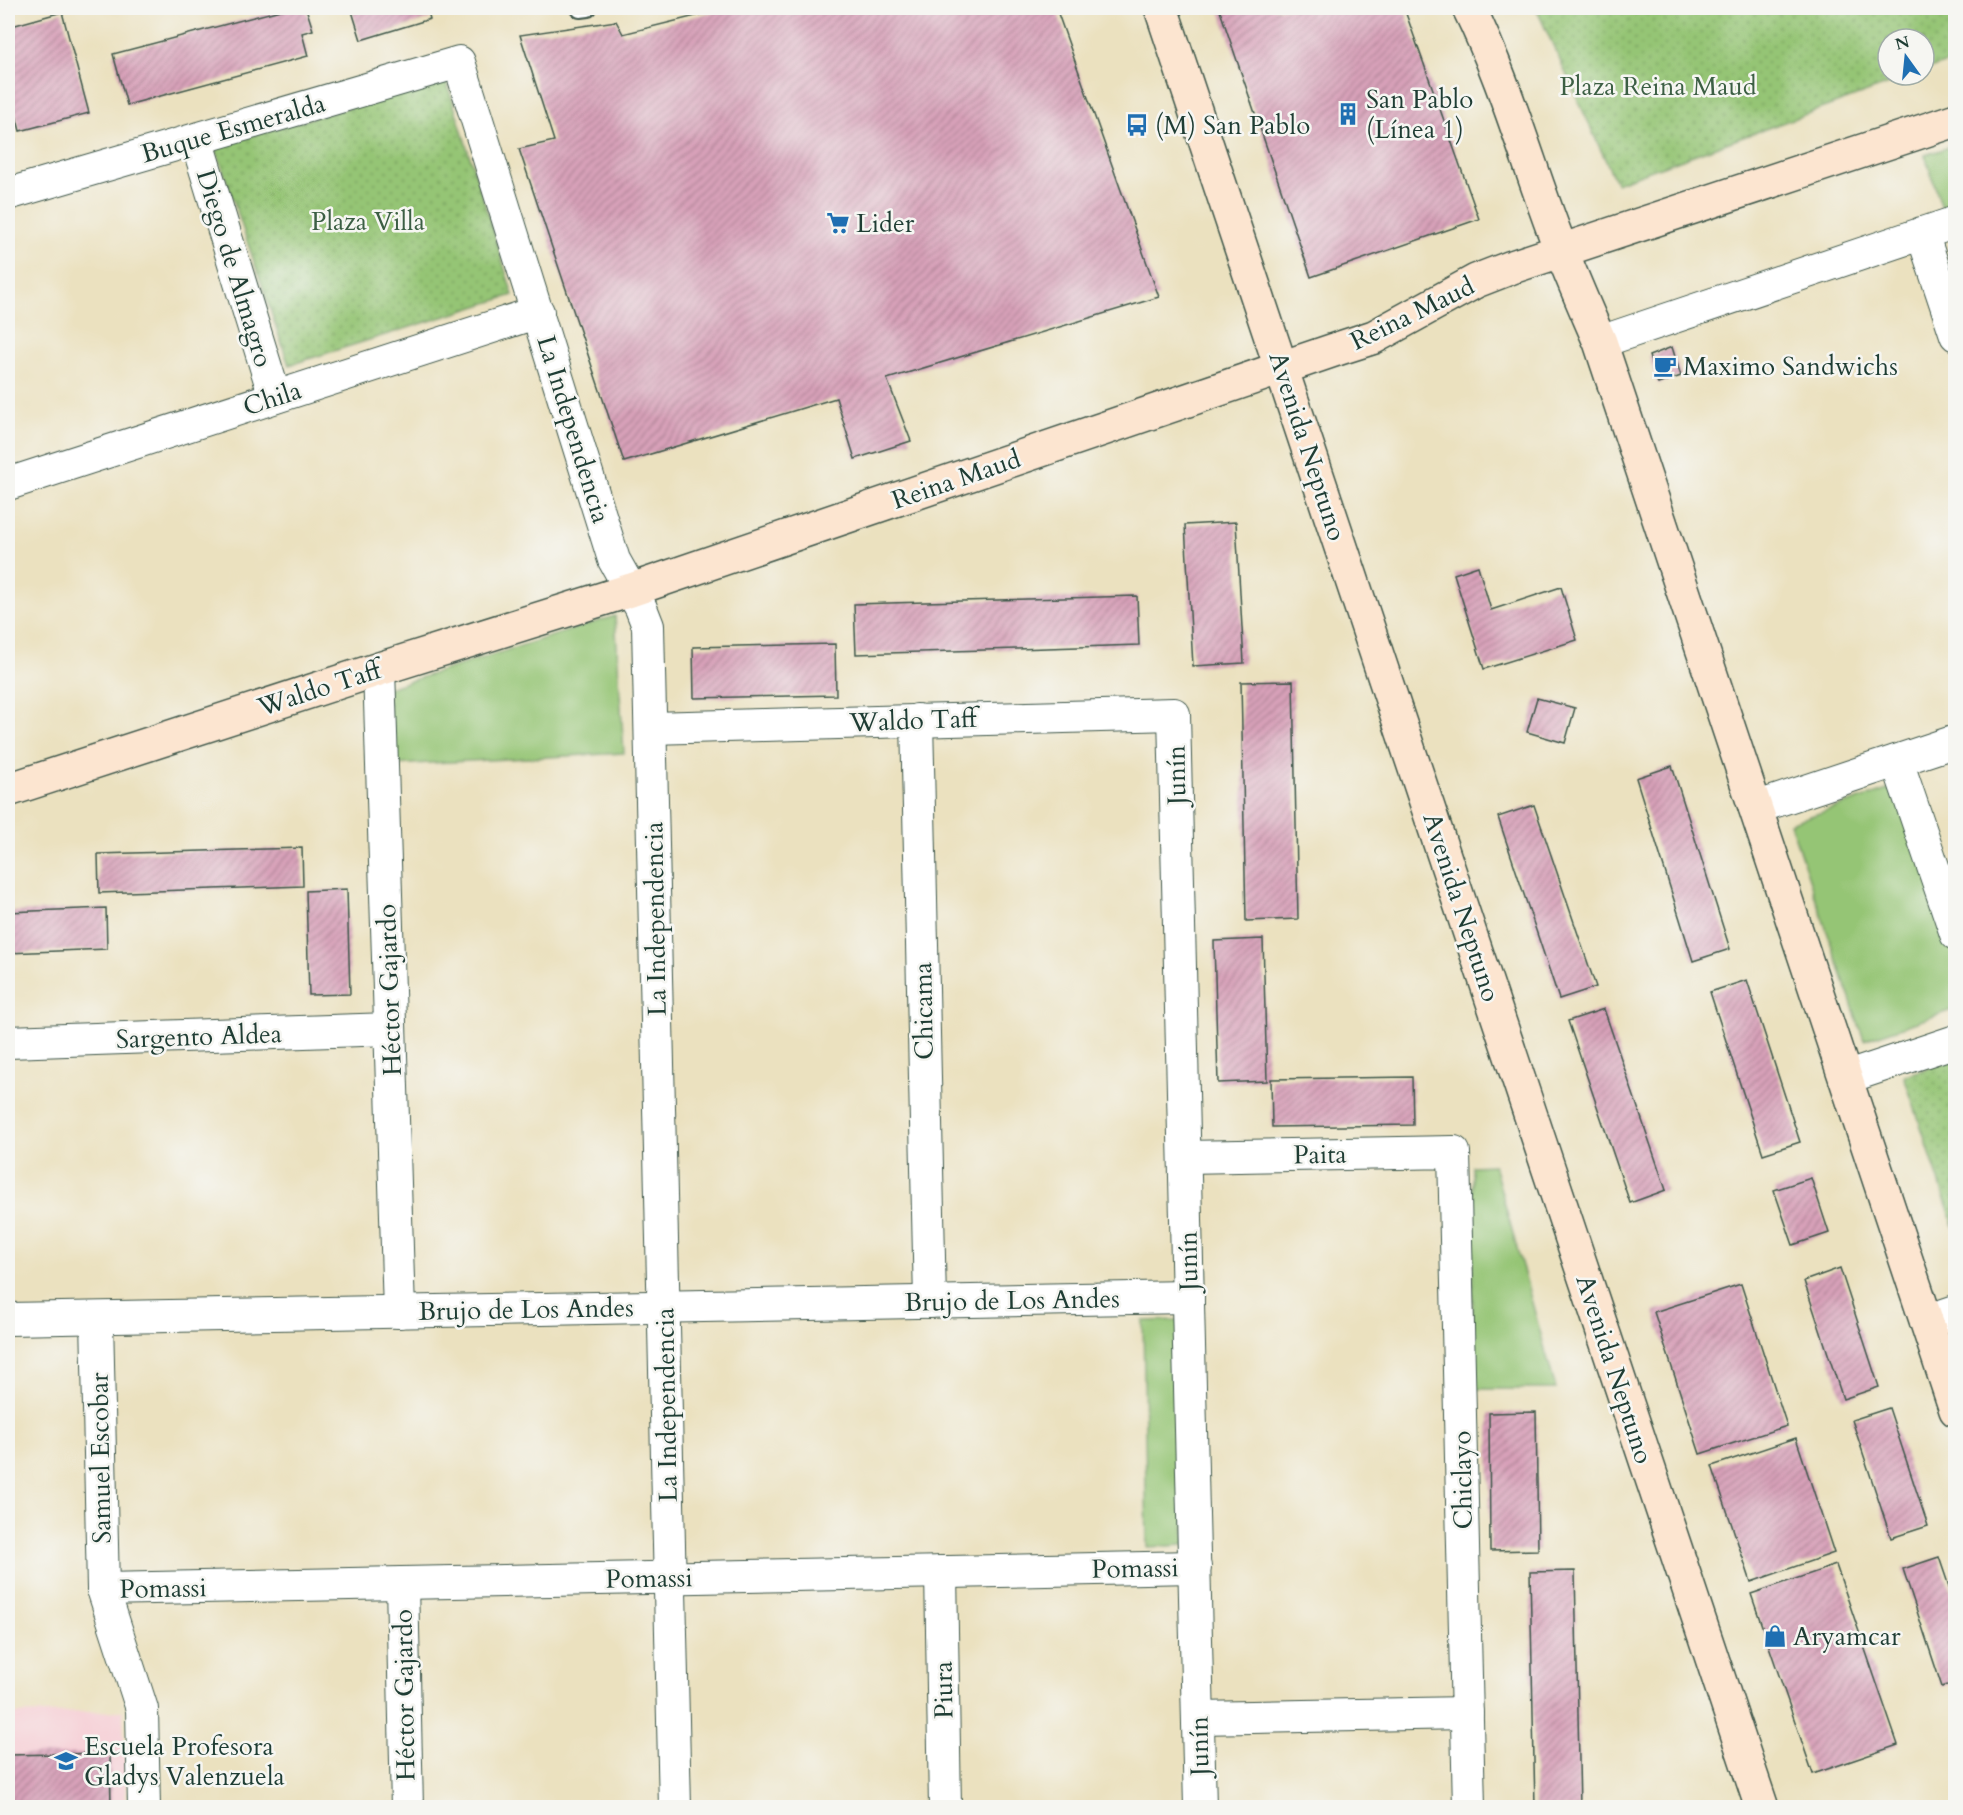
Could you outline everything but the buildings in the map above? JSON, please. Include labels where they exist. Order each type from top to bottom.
[{"type":"main road","name":"Avenida Neptuno","points":[[1161,8],[1762,1808]]},
{"type":"main road","points":[[1469,8],[1484,39],[1562,249],[1600,342],[1845,1078],[1941,1316],[1956,1410]]},
{"type":"main road","name":"Reina Maud","points":[[631,590],[1374,337],[1476,281],[1562,249],[1956,120]]},
{"type":"main road","name":"Waldo Taff","points":[[8,790],[379,669],[631,590]]},
{"type":"street","name":"Buque Esmeralda","points":[[8,194],[459,62]]},
{"type":"street","name":"La Independencia","points":[[459,62],[615,560],[648,626],[675,1808]]},
{"type":"street","name":"Diego de Almagro","points":[[196,139],[275,397]]},
{"type":"street","points":[[1600,342],[1956,222]]},
{"type":"street","points":[[1922,233],[1956,335]]},
{"type":"street","name":"Chila","points":[[8,484],[538,312]]},
{"type":"street","name":"Héctor Gajardo","points":[[379,669],[399,1312]]},
{"type":"street","name":"Waldo Taff","points":[[651,728],[1174,714]]},
{"type":"street","name":"Junín","points":[[1174,714],[1200,1808]]},
{"type":"street","name":"Chicama","points":[[917,720],[930,1302]]},
{"type":"street","points":[[1755,808],[1956,741]]},
{"type":"street","points":[[1897,761],[1956,934]]},
{"type":"street","name":"Sargento Aldea","points":[[8,1042],[390,1029]]},
{"type":"street","points":[[1845,1078],[1956,1041]]},
{"type":"street","name":"Paita","points":[[1185,1157],[1454,1152]]},
{"type":"street","name":"Chiclayo","points":[[1454,1152],[1469,1808]]},
{"type":"street","name":"Brujo de Los Andes","points":[[8,1319],[1188,1297]]},
{"type":"street","name":"Samuel Escobar","points":[[97,1318],[103,1589],[142,1709],[144,1808]]},
{"type":"street","name":"Pomassi","points":[[103,1589],[1195,1567]]},
{"type":"street","name":"Piura","points":[[941,1572],[945,1808]]},
{"type":"street","name":"Héctor Gajardo","points":[[402,1583],[407,1808]]},
{"type":"street","points":[[1198,1718],[1467,1713]]},
{"type":"shaded area","name":"Escuela Profesora Gladys Valenzuela","points":[[123,1711],[126,1807],[8,1807],[8,1714]]},
{"type":"green space","name":"Plaza Reina Maud","points":[[1536,8],[1955,8],[1955,60],[1936,67],[1936,27],[1876,27],[1876,87],[1881,87],[1616,183]]},
{"type":"green space","name":"Plaza Villa","points":[[446,80],[513,295],[289,365],[215,146]]},
{"type":"green space","points":[[1955,145],[1955,214],[1945,218],[1925,155]]},
{"type":"green space","points":[[615,616],[624,753],[393,765],[388,688]]},
{"type":"green space","points":[[1914,781],[1955,904],[1955,1009],[1864,1040],[1790,823]]},
{"type":"green space","points":[[1956,1059],[1955,1229],[1904,1076]]},
{"type":"green space","points":[[1494,1165],[1556,1389],[1473,1389],[1472,1166]]},
{"type":"green space","points":[[1180,1320],[1185,1545],[1147,1547],[1143,1321]]},
{"type":"place","name":"San Pablo (Línea 1)","points":[[1348,114]]},
{"type":"place","name":"(M) San Pablo","points":[[1137,125]]},
{"type":"place","name":"Lider","points":[[838,223]]},
{"type":"place","name":"Maximo Sandwichs","points":[[1665,366]]},
{"type":"place","name":"Aryamcar","points":[[1775,1636]]},
{"type":"place","name":"Escuela Profesora Gladys Valenzuela","points":[[66,1761]]}]
